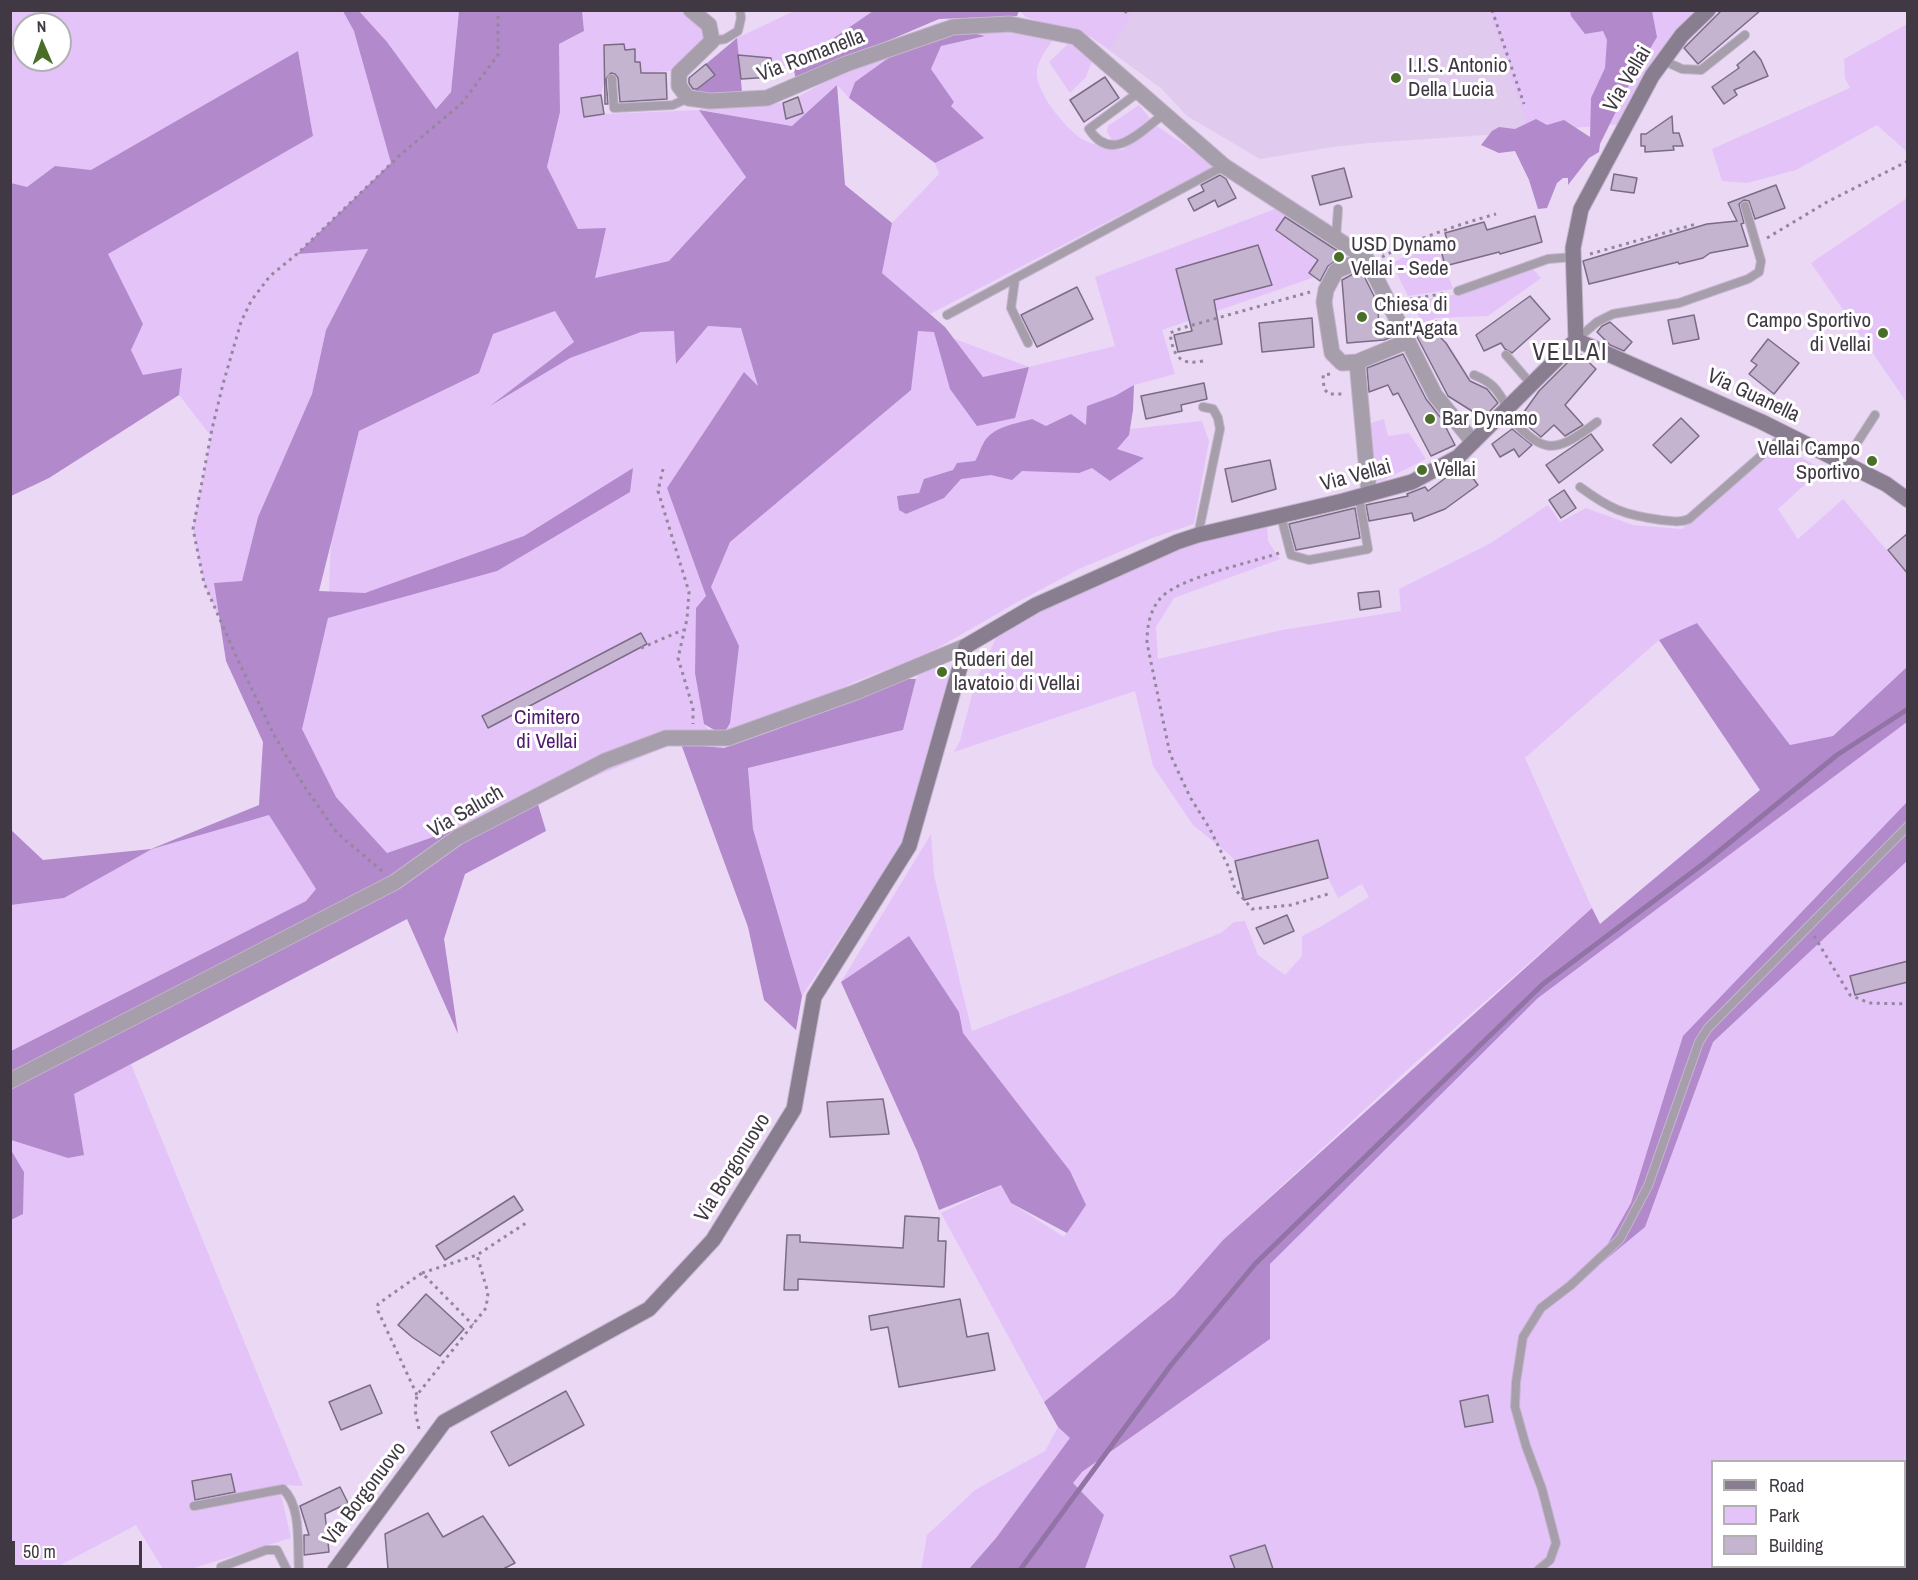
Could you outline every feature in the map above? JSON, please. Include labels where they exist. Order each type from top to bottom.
[{"type":"street","points":[[688,98],[679,86],[679,73],[712,41],[709,25],[691,10]]},
{"type":"street","name":"Via Vellai","points":[[966,646],[1036,605],[1177,542],[1412,482],[1458,458],[1576,340],[1573,257],[1576,228],[1581,209],[1637,100],[1662,60],[1682,35],[1708,10]]},
{"type":"street","name":"Via Romanella","points":[[688,98],[710,101],[767,98],[846,64],[953,27],[1010,24],[1076,37],[1224,166],[1366,258]]},
{"type":"street","points":[[1408,341],[1357,362],[1342,363],[1332,353],[1324,302],[1326,290],[1336,271],[1366,258],[1392,309],[1408,341],[1435,395],[1473,442]]},
{"type":"street","name":"Via Guanella","points":[[1576,340],[1786,434],[1886,484],[1908,500]]},
{"type":"street","points":[[1357,362],[1364,495]]},
{"type":"street","name":"Via Saluch","points":[[10,1081],[395,882],[458,837],[605,761],[666,738],[728,738],[856,692],[966,646]]},
{"type":"street","name":"Via Borgonuovo","points":[[335,1569],[444,1422],[649,1309],[713,1240],[794,1109],[814,997],[909,846],[966,646]]},
{"type":"lane","points":[[712,41],[725,39],[738,31],[740,10]]},
{"type":"lane","points":[[1662,60],[1682,69],[1701,70],[1745,35]]},
{"type":"lane","points":[[612,79],[614,108],[673,105],[688,98]]},
{"type":"lane","points":[[1139,92],[1089,129],[1094,137],[1106,144],[1123,145],[1164,114]]},
{"type":"lane","points":[[948,315],[1224,166]]},
{"type":"lane","points":[[1576,340],[1597,322],[1613,314],[1678,303],[1748,279],[1759,272],[1761,266],[1756,244],[1744,206]]},
{"type":"lane","points":[[1336,238],[1338,209]]},
{"type":"lane","points":[[1458,291],[1548,259],[1573,257]]},
{"type":"lane","points":[[1015,279],[1011,308],[1028,343]]},
{"type":"lane","points":[[1506,355],[1532,385]]},
{"type":"lane","points":[[1474,375],[1489,381],[1495,387],[1506,410],[1531,439],[1544,445],[1556,446],[1570,440],[1597,422]]},
{"type":"lane","points":[[1198,535],[1220,429],[1213,409],[1203,407]]},
{"type":"lane","points":[[1844,463],[1875,415]]},
{"type":"lane","points":[[1580,487],[1603,504],[1632,516],[1680,523],[1689,519],[1786,434]]},
{"type":"lane","points":[[1281,516],[1291,555],[1309,560],[1368,549],[1364,495]]},
{"type":"lane","points":[[1538,1569],[1550,1560],[1556,1543],[1542,1489],[1515,1407],[1516,1382],[1523,1337],[1541,1308],[1571,1285],[1620,1239],[1648,1186],[1699,1042],[1708,1028],[1908,826]]},
{"type":"lane","points":[[194,1506],[268,1490],[283,1489],[291,1496],[294,1508],[299,1569]]},
{"type":"lane","points":[[221,1567],[266,1550],[277,1550],[287,1569]]},
{"type":"path","points":[[395,882],[337,833],[304,786],[274,735],[204,584],[193,529],[223,384],[241,322],[251,301],[270,276],[297,254],[399,156],[462,103],[498,55],[498,10]]},
{"type":"path","points":[[1492,10],[1524,105]]},
{"type":"path","points":[[1756,244],[1827,202],[1907,162]]},
{"type":"path","points":[[1385,239],[1380,258],[1454,226],[1496,214]]},
{"type":"path","points":[[1573,257],[1595,253],[1696,224]]},
{"type":"path","points":[[1203,362],[1183,362],[1176,356],[1170,333],[1313,291],[1326,290]]},
{"type":"path","points":[[1392,309],[1411,299],[1458,291]]},
{"type":"path","points":[[1323,375],[1324,389],[1329,394]]},
{"type":"path","points":[[663,469],[658,491],[689,592],[678,658],[693,708],[694,738]]},
{"type":"path","points":[[1289,549],[1197,578],[1174,588],[1160,599],[1155,609],[1147,626],[1147,644],[1170,754],[1229,868],[1235,889],[1252,909],[1291,905],[1328,894]]},
{"type":"path","points":[[641,648],[684,629]]},
{"type":"path","points":[[1808,926],[1850,994],[1869,1003],[1908,1004]]},
{"type":"path","points":[[417,1395],[378,1311],[378,1304],[422,1273],[477,1256],[529,1221]]},
{"type":"path","points":[[432,1439],[420,1431],[415,1410],[417,1395],[486,1308],[488,1293],[477,1256]]},
{"type":"path","points":[[422,1273],[473,1325]]},
{"type":"shaded area","points":[[343,11],[359,11],[387,42],[436,109],[451,92],[459,11],[582,11],[584,31],[559,44],[560,112],[547,167],[578,229],[606,228],[595,278],[669,261],[746,177],[699,110],[792,126],[837,85],[845,185],[892,223],[882,273],[945,327],[983,377],[1029,367],[1015,418],[977,426],[950,389],[934,332],[918,331],[911,390],[730,542],[711,587],[739,646],[730,723],[723,735],[704,724],[695,673],[696,608],[706,596],[667,488],[744,372],[758,386],[741,328],[708,326],[676,364],[674,331],[641,332],[570,358],[490,406],[574,342],[555,311],[493,334],[479,373],[359,431],[319,591],[365,593],[524,536],[633,468],[630,492],[497,571],[328,618],[302,729],[336,797],[387,853],[537,801],[546,831],[465,874],[444,939],[458,1034],[407,919],[74,1094],[84,1155],[68,1158],[11,1140],[11,1051],[306,901],[316,889],[269,815],[152,849],[64,898],[11,905],[10,829],[43,860],[151,849],[259,805],[263,742],[226,661],[214,583],[242,581],[258,517],[312,394],[326,330],[368,249],[297,254],[391,163],[354,31]]},
{"type":"shaded area","points":[[873,11],[1019,11],[1017,16],[939,19],[796,80],[793,66]]},
{"type":"shaded area","name":"I.I.S. Antonio Della Lucia","points":[[1020,11],[1700,11],[1529,132],[1369,143],[1260,159],[1187,116],[1162,89],[1091,37],[1026,17]]},
{"type":"shaded area","points":[[1570,11],[1652,11],[1657,37],[1633,77],[1600,144],[1599,152],[1589,158],[1568,185],[1568,178],[1563,178],[1557,183],[1547,208],[1538,209],[1529,180],[1515,151],[1499,153],[1481,145],[1492,131],[1499,127],[1515,129],[1536,119],[1547,125],[1564,120],[1590,137],[1591,98],[1605,68],[1607,40],[1603,31],[1585,34],[1571,16]]},
{"type":"shaded area","points":[[956,29],[985,36],[941,46],[931,69],[954,102],[951,106],[984,138],[935,163],[849,98],[855,82],[887,59],[905,49]]},
{"type":"shaded area","points":[[737,38],[742,92],[692,93],[715,75],[706,64]]},
{"type":"shaded area","points":[[298,51],[313,136],[108,254],[143,324],[131,350],[143,375],[182,368],[179,395],[49,478],[11,496],[11,183],[27,187],[55,166],[91,170]]},
{"type":"shaded area","points":[[1134,385],[1129,435],[1117,449],[1144,458],[1110,481],[1092,468],[1079,473],[1022,471],[1012,480],[991,475],[961,479],[944,498],[906,514],[899,510],[897,496],[919,493],[924,479],[953,470],[957,463],[975,461],[987,438],[998,429],[1032,419],[1046,426],[1071,414],[1086,425],[1087,406],[1115,396]]},
{"type":"shaded area","points":[[1697,623],[1790,745],[1833,736],[1907,667],[1907,722],[1538,998],[1270,1264],[1270,1339],[1082,1472],[1073,1483],[1104,1515],[1085,1569],[969,1569],[996,1538],[1070,1438],[1058,1427],[1044,1402],[1174,1296],[1223,1240],[1592,908],[1600,924],[1760,790],[1659,640]]},
{"type":"shaded area","points":[[905,679],[916,679],[903,730],[748,768],[753,829],[802,996],[796,1030],[764,1000],[748,927],[681,744],[724,748]]},
{"type":"shaded area","points":[[1907,802],[1907,861],[1713,1042],[1645,1227],[1593,1270],[1631,1203],[1683,1036]]},
{"type":"shaded area","points":[[909,936],[959,1012],[963,1033],[1070,1171],[1086,1205],[1067,1233],[1011,1203],[1001,1185],[939,1210],[917,1151],[841,982]]},
{"type":"shaded area","points":[[11,1150],[24,1172],[23,1214],[11,1220]]},
{"type":"green space","points":[[11,11],[459,11],[451,92],[435,109],[368,249],[326,330],[312,394],[258,517],[242,582],[217,613],[204,583],[193,529],[211,436],[179,395],[182,368],[143,376],[131,350],[143,324],[107,254],[313,136],[298,51],[91,171],[55,166],[27,187],[11,183]]},
{"type":"green space","points":[[582,11],[683,11],[702,27],[707,42],[698,53],[670,71],[641,73],[640,62],[635,62],[635,49],[625,50],[624,44],[604,45],[605,79],[601,95],[604,114],[699,110],[712,106],[781,103],[787,118],[803,113],[798,97],[851,67],[905,49],[855,82],[849,98],[837,85],[793,126],[700,110],[746,176],[669,261],[595,278],[578,229],[547,167],[560,112],[559,44],[584,31]]},
{"type":"green space","points":[[794,11],[873,11],[793,66],[771,66],[770,58],[738,55],[737,38]]},
{"type":"green space","points":[[1020,11],[1133,11],[1110,50],[1091,37],[1026,17]]},
{"type":"green space","points":[[1489,11],[1700,11],[1619,124],[1529,132]]},
{"type":"green space","points":[[1907,24],[1907,152],[1877,125],[1796,170],[1747,183],[1722,181],[1712,149],[1850,88],[1845,78],[1844,59]]},
{"type":"green space","points":[[956,29],[1011,31],[1055,37],[1040,61],[1037,79],[1045,98],[1075,134],[1091,143],[1122,150],[1157,126],[1211,163],[1211,168],[930,314],[882,273],[892,223],[939,174],[935,163],[983,138],[951,106],[954,102],[931,69],[941,46],[983,36]]},
{"type":"green space","points":[[1069,43],[1093,58],[1086,77],[1070,93],[1049,62]]},
{"type":"green space","points":[[1139,105],[1151,120],[1125,141],[1113,141],[1107,132],[1108,126]]},
{"type":"green space","name":"Campo Sportivo di Vellai","points":[[1907,198],[1907,403],[1811,263]]},
{"type":"green space","points":[[1279,205],[1289,212],[1277,230],[1318,260],[1309,273],[1315,277],[1162,330],[1175,374],[1134,385],[1130,429],[1202,421],[1209,441],[1194,524],[1152,538],[1079,569],[924,656],[864,678],[756,726],[723,735],[711,587],[718,532],[918,331],[934,331],[1029,367],[1115,346],[1095,277],[1275,209]]},
{"type":"green space","points":[[1434,238],[1453,289],[1408,296],[1392,264]]},
{"type":"green space","points":[[1532,268],[1541,278],[1488,316],[1435,318],[1424,325],[1411,302],[1458,294]]},
{"type":"green space","name":"Cimitero di Vellai","points":[[555,311],[641,332],[674,331],[677,363],[708,326],[741,328],[759,388],[667,488],[706,596],[704,724],[724,748],[681,744],[668,746],[537,801],[387,853],[336,797],[301,729],[328,618],[331,540],[359,431],[479,373],[492,334]]},
{"type":"green space","points":[[1384,419],[1388,436],[1409,433],[1426,459],[1382,481],[1376,481],[1368,424]]},
{"type":"green space","points":[[1781,446],[1822,469],[1778,509],[1798,539],[1843,499],[1907,574],[1907,668],[1833,736],[1790,745],[1697,623],[1659,640],[1525,758],[1592,908],[1417,1061],[1223,1240],[1174,1296],[1044,1402],[941,1213],[1001,1185],[1011,1203],[1064,1237],[1086,1205],[963,1033],[959,1012],[909,936],[841,982],[931,834],[934,875],[972,1031],[1221,933],[1234,922],[1245,921],[1258,955],[1285,975],[1302,956],[1302,936],[1369,897],[1362,884],[1338,898],[1328,878],[1318,840],[1235,861],[1193,825],[1153,766],[1135,691],[954,752],[960,741],[975,683],[996,638],[1038,611],[1194,542],[1267,527],[1268,541],[1280,559],[1174,598],[1156,627],[1158,659],[1282,630],[1401,611],[1399,589],[1491,543],[1548,505],[1560,522],[1586,508],[1633,525],[1682,529]]},
{"type":"green space","points":[[929,661],[949,676],[901,845],[802,996],[753,829],[748,768],[903,730],[916,679]]},
{"type":"green space","points":[[1907,722],[1907,1465],[1906,1460],[1711,1460],[1711,1568],[1762,1568],[1759,1570],[1085,1569],[1104,1515],[1070,1481],[1270,1339],[1270,1264],[1538,998]]},
{"type":"green space","points":[[269,814],[316,889],[306,901],[11,1051],[11,905],[64,898],[152,849]]},
{"type":"green space","points":[[131,1064],[303,1486],[286,1485],[281,1495],[291,1538],[194,1569],[163,1569],[136,1525],[53,1569],[11,1569],[10,1220],[23,1214],[24,1172],[11,1150],[11,1140],[68,1158],[73,1094]]},
{"type":"green space","points":[[1058,1427],[1071,1438],[996,1538],[969,1569],[921,1570],[927,1535],[975,1490],[1045,1451]]},
{"type":"building","points":[[1722,10],[1761,10],[1698,64],[1684,48]]},
{"type":"building","points":[[624,44],[625,50],[635,49],[635,62],[640,62],[641,73],[666,73],[667,99],[620,102],[618,78],[611,73],[606,79],[608,104],[605,104],[604,45]]},
{"type":"building","points":[[1754,51],[1768,76],[1734,90],[1737,95],[1724,104],[1712,87],[1739,68],[1737,65]]},
{"type":"building","points":[[738,55],[771,58],[773,77],[741,79]]},
{"type":"building","points":[[706,64],[715,75],[697,89],[693,89],[689,78]]},
{"type":"building","points":[[1105,77],[1119,98],[1084,122],[1070,100]]},
{"type":"building","points":[[601,95],[604,114],[584,117],[581,98]]},
{"type":"building","points":[[798,97],[803,113],[786,119],[783,103]]},
{"type":"building","points":[[1672,116],[1673,133],[1679,133],[1683,146],[1673,146],[1674,150],[1645,152],[1645,146],[1641,146],[1641,134],[1646,134]]},
{"type":"building","points":[[1344,168],[1352,197],[1320,205],[1312,176]]},
{"type":"building","points":[[1614,174],[1637,178],[1634,193],[1611,190]]},
{"type":"building","points":[[1220,175],[1226,179],[1236,198],[1218,207],[1215,200],[1194,211],[1188,199],[1204,191],[1201,185]]},
{"type":"building","points":[[1776,185],[1785,208],[1755,219],[1749,201],[1744,200],[1739,204],[1744,223],[1741,224],[1748,246],[1710,253],[1703,258],[1589,284],[1583,261],[1707,224],[1737,221],[1728,203]]},
{"type":"building","points":[[1535,216],[1542,242],[1445,266],[1441,250],[1449,247],[1445,233],[1484,222],[1487,230]]},
{"type":"building","points":[[1285,217],[1344,255],[1328,266],[1320,281],[1309,273],[1318,260],[1276,230]]},
{"type":"building","points":[[1258,245],[1272,285],[1214,300],[1222,344],[1178,352],[1174,335],[1192,331],[1176,269]]},
{"type":"building","name":"Chiesa di Sant'Agata","points":[[1353,274],[1363,274],[1377,302],[1379,323],[1388,323],[1394,336],[1384,340],[1347,343],[1342,280]]},
{"type":"building","points":[[1077,287],[1093,319],[1037,347],[1021,315]]},
{"type":"building","points":[[1530,296],[1550,319],[1512,353],[1501,343],[1484,351],[1476,335]]},
{"type":"building","points":[[1694,315],[1699,339],[1673,344],[1668,320]]},
{"type":"building","points":[[1312,318],[1314,347],[1262,352],[1259,323]]},
{"type":"building","points":[[1436,321],[1441,332],[1438,335],[1446,343],[1470,381],[1487,389],[1498,403],[1483,418],[1448,396],[1415,333]]},
{"type":"building","points":[[1610,322],[1632,342],[1624,351],[1610,345],[1597,332]]},
{"type":"building","points":[[1768,339],[1799,363],[1774,394],[1749,374],[1757,365],[1751,361]]},
{"type":"building","points":[[1578,352],[1596,369],[1565,405],[1583,425],[1565,436],[1554,425],[1541,437],[1519,419],[1539,391]]},
{"type":"building","points":[[1403,354],[1426,399],[1441,418],[1455,445],[1431,456],[1398,393],[1393,395],[1388,385],[1369,392],[1367,368]]},
{"type":"building","points":[[1204,383],[1207,399],[1181,405],[1182,411],[1146,419],[1141,396]]},
{"type":"building","points":[[1681,418],[1699,436],[1671,463],[1653,445]]},
{"type":"building","points":[[1512,429],[1532,445],[1519,457],[1514,449],[1500,457],[1492,444]]},
{"type":"building","points":[[1591,434],[1603,450],[1559,483],[1546,465]]},
{"type":"building","points":[[1270,460],[1276,489],[1232,502],[1225,469]]},
{"type":"building","points":[[1463,465],[1478,485],[1445,509],[1414,521],[1412,513],[1369,521],[1366,505],[1408,496],[1407,494],[1425,487],[1428,491]]},
{"type":"building","points":[[1564,490],[1576,508],[1561,518],[1549,500]]},
{"type":"building","points":[[1355,508],[1360,538],[1296,550],[1289,524]]},
{"type":"building","points":[[1908,533],[1908,574],[1888,550]]},
{"type":"building","points":[[1379,591],[1381,607],[1360,610],[1358,593]]},
{"type":"building","points":[[641,633],[647,644],[488,728],[482,716]]},
{"type":"building","points":[[1318,840],[1328,878],[1244,900],[1235,861]]},
{"type":"building","points":[[1287,915],[1294,931],[1264,944],[1256,928]]},
{"type":"building","points":[[1908,961],[1908,982],[1855,995],[1850,976]]},
{"type":"building","points":[[883,1099],[889,1134],[830,1137],[827,1102]]},
{"type":"building","points":[[514,1196],[523,1210],[445,1260],[436,1246]]},
{"type":"building","points":[[905,1216],[939,1218],[938,1241],[946,1241],[944,1287],[798,1279],[798,1290],[784,1290],[787,1235],[800,1235],[800,1242],[903,1248]]},
{"type":"building","points":[[426,1294],[464,1329],[440,1356],[398,1325]]},
{"type":"building","points":[[960,1299],[967,1337],[988,1333],[995,1370],[899,1387],[888,1327],[871,1330],[869,1316]]},
{"type":"building","points":[[370,1385],[382,1413],[341,1430],[329,1402]]},
{"type":"building","points":[[566,1391],[584,1425],[509,1466],[491,1432]]},
{"type":"building","points":[[1488,1395],[1493,1422],[1465,1427],[1460,1401]]},
{"type":"building","points":[[231,1474],[235,1492],[195,1500],[192,1481]]},
{"type":"building","points":[[340,1487],[348,1503],[325,1514],[329,1552],[304,1555],[304,1535],[309,1535],[300,1506]]},
{"type":"building","points":[[428,1513],[443,1537],[483,1516],[515,1563],[503,1569],[388,1569],[385,1534]]},
{"type":"building","points":[[1265,1545],[1273,1569],[1235,1569],[1230,1556]]},
{"type":"waterway","points":[[1020,1570],[1171,1365],[1255,1264],[1543,984],[1707,861],[1837,755],[1908,709]]},
{"type":"place","name":"I.I.S. Antonio Della Lucia","points":[[1396,78]]},
{"type":"place","name":"USD Dynamo Vellai - Sede","points":[[1339,257]]},
{"type":"place","name":"Chiesa di Sant'Agata","points":[[1362,317]]},
{"type":"place","name":"Campo Sportivo di Vellai","points":[[1883,333]]},
{"type":"place","name":"Bar Dynamo","points":[[1430,419]]},
{"type":"place","name":"Vellai Campo Sportivo","points":[[1872,461]]},
{"type":"place","name":"Vellai","points":[[1422,470]]},
{"type":"place","name":"Ruderi del lavatoio di Vellai","points":[[942,672]]},
{"type":"district","name":"VELLAI","points":[[1570,354]]}]
